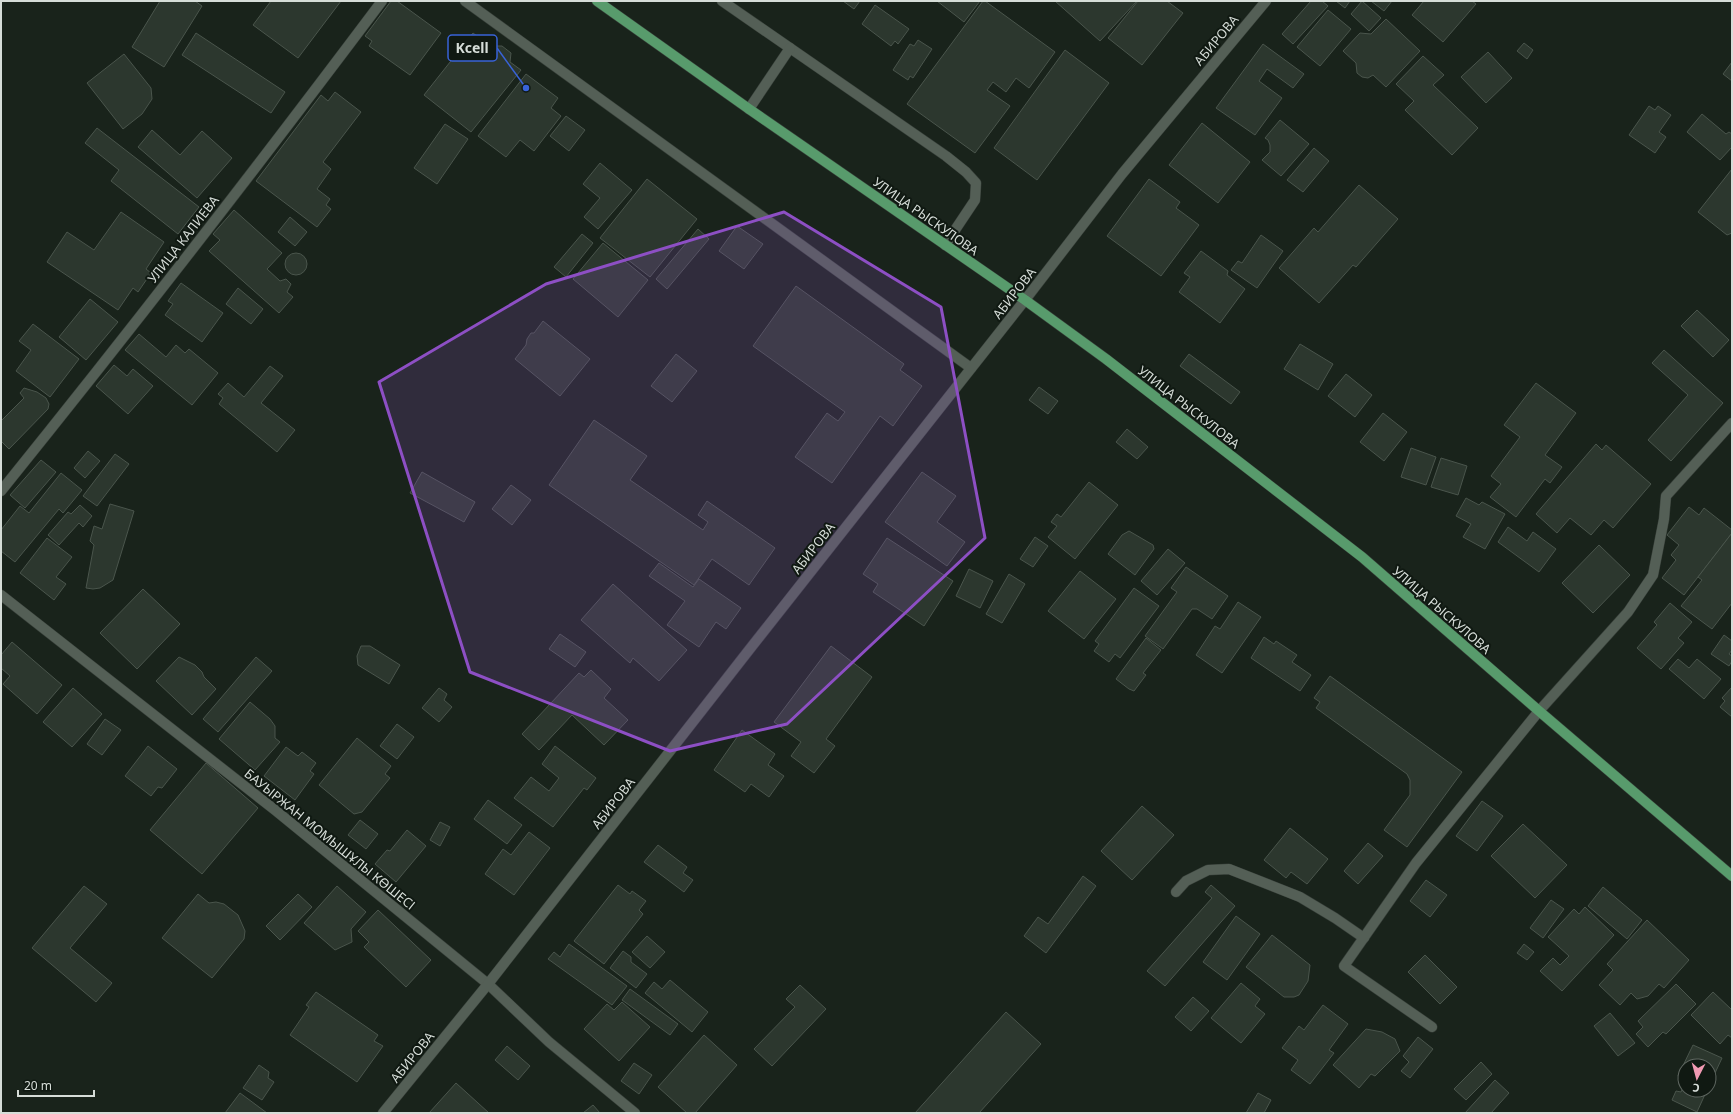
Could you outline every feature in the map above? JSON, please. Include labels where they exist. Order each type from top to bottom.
[{"type":"main road","name":"УЛИЦА РЫСКУЛОВА","points":[[597,1],[749,109],[1025,300],[1106,359],[1362,557],[1732,876]]},
{"type":"street","name":"УЛИЦА КАЛИЕВА","points":[[1,491],[82,390],[382,1]]},
{"type":"street","points":[[465,1],[971,368]]},
{"type":"street","points":[[722,1],[946,156],[966,172],[976,183],[975,200],[945,245]]},
{"type":"street","name":"АБИРОВА","points":[[383,1113],[488,984],[1025,300],[1122,174],[1266,1]]},
{"type":"street","points":[[749,109],[790,48]]},
{"type":"street","points":[[1432,1027],[1344,966],[1416,862],[1539,711],[1628,612],[1653,575],[1664,519],[1666,496],[1732,423]]},
{"type":"street","name":"БАУЫРЖАН МОМЫШҰЛЫ КӨШЕСІ","points":[[1,594],[275,810],[488,984],[550,1042],[635,1113]]},
{"type":"street","points":[[1176,892],[1186,881],[1208,870],[1229,869],[1300,897],[1364,938]]},
{"type":"highlighted area","points":[[784,212],[941,307],[985,538],[787,724],[670,751],[470,672],[379,382],[546,284]]},
{"type":"building","points":[[160,1],[195,1],[202,6],[164,67],[132,47]]},
{"type":"building","points":[[271,1],[341,1],[298,58],[253,25]]},
{"type":"building","points":[[391,1],[397,1],[441,33],[410,75],[369,46],[372,41],[365,36]]},
{"type":"building","points":[[843,1],[860,1],[854,9]]},
{"type":"building","points":[[937,1],[980,1],[964,22]]},
{"type":"building","points":[[983,1],[1055,52],[1029,88],[1016,78],[1006,92],[993,82],[987,90],[1010,106],[975,153],[907,104]]},
{"type":"building","points":[[1055,1],[1137,1],[1100,41]]},
{"type":"building","points":[[1138,1],[1167,1],[1183,13],[1142,65],[1108,38]]},
{"type":"building","points":[[1311,1],[1322,1],[1328,6],[1293,44],[1282,34]]},
{"type":"building","points":[[1336,1],[1350,1],[1345,8]]},
{"type":"building","points":[[1362,1],[1381,18],[1369,31],[1351,14]]},
{"type":"building","points":[[1371,1],[1392,1],[1384,11]]},
{"type":"building","points":[[1424,1],[1472,1],[1476,4],[1443,42],[1412,15]]},
{"type":"building","points":[[875,5],[909,29],[898,44],[895,41],[891,46],[862,24]]},
{"type":"building","points":[[1328,10],[1351,29],[1320,66],[1297,47]]},
{"type":"building","points":[[1386,19],[1420,51],[1386,87],[1373,75],[1368,78],[1362,77],[1357,73],[1356,63],[1343,51],[1360,33],[1371,34]]},
{"type":"building","points":[[196,33],[285,92],[271,113],[182,55]]},
{"type":"building","points":[[473,33],[494,49],[497,46],[502,46],[511,53],[510,62],[521,70],[471,132],[424,95]]},
{"type":"building","points":[[918,40],[932,49],[913,78],[910,76],[908,80],[893,70],[910,44],[914,46]]},
{"type":"building","points":[[1524,43],[1533,50],[1527,59],[1517,51]]},
{"type":"building","points":[[1263,44],[1304,74],[1293,88],[1267,69],[1259,81],[1282,98],[1255,135],[1216,108]]},
{"type":"building","points":[[1065,50],[1109,83],[1037,180],[994,148]]},
{"type":"building","points":[[1488,52],[1512,78],[1486,103],[1461,77]]},
{"type":"building","points":[[124,54],[151,88],[152,99],[142,114],[123,129],[87,83]]},
{"type":"building","points":[[1423,56],[1444,75],[1433,85],[1478,128],[1452,155],[1405,110],[1414,101],[1396,84]]},
{"type":"building","points":[[1732,62],[1732,81],[1723,74]]},
{"type":"building","points":[[526,74],[558,98],[551,108],[561,116],[534,151],[520,140],[506,157],[478,136]]},
{"type":"building","points":[[335,92],[361,112],[323,162],[331,169],[317,189],[330,199],[326,205],[331,209],[317,227],[256,181],[321,95],[328,101]]},
{"type":"building","points":[[1649,106],[1655,110],[1658,106],[1671,115],[1659,132],[1666,137],[1655,153],[1629,135]]},
{"type":"building","points":[[1702,114],[1726,134],[1729,132],[1732,134],[1732,147],[1720,160],[1687,132]]},
{"type":"building","points":[[566,116],[585,130],[569,151],[550,136]]},
{"type":"building","points":[[1280,120],[1309,144],[1281,176],[1262,160],[1270,152],[1270,145],[1268,140],[1265,138]]},
{"type":"building","points":[[1202,123],[1250,162],[1218,203],[1169,165]]},
{"type":"building","points":[[445,124],[468,139],[437,184],[414,168]]},
{"type":"building","points":[[97,128],[199,207],[178,234],[111,181],[119,170],[85,143]]},
{"type":"building","points":[[152,130],[180,155],[202,131],[232,158],[197,198],[138,147]]},
{"type":"building","points":[[1314,148],[1329,161],[1303,192],[1287,180]]},
{"type":"building","points":[[600,163],[632,190],[598,229],[584,217],[600,198],[583,184]]},
{"type":"building","points":[[1732,169],[1732,233],[1727,235],[1698,212]]},
{"type":"building","points":[[647,179],[697,219],[650,277],[600,238]]},
{"type":"building","points":[[1149,179],[1180,202],[1176,208],[1199,225],[1161,276],[1107,236]]},
{"type":"building","points":[[1359,185],[1398,219],[1356,267],[1353,265],[1319,303],[1279,268],[1314,228],[1318,232]]},
{"type":"building","points":[[234,210],[282,253],[267,269],[280,281],[286,279],[291,284],[287,292],[293,297],[279,313],[209,251],[220,240],[213,234]]},
{"type":"building","points":[[121,212],[164,242],[146,269],[151,273],[138,292],[133,288],[118,310],[47,262],[67,232],[94,250]]},
{"type":"building","points":[[290,217],[307,232],[295,246],[278,232]]},
{"type":"building","points":[[737,226],[763,244],[744,269],[719,251]]},
{"type":"building","points":[[698,229],[709,239],[667,289],[656,279]]},
{"type":"building","points":[[582,234],[593,243],[566,277],[554,267]]},
{"type":"building","points":[[1261,235],[1283,251],[1257,288],[1231,270],[1238,261],[1242,263]]},
{"type":"building","points":[[603,243],[648,280],[618,317],[573,279]]},
{"type":"building","points":[[1201,251],[1228,271],[1227,275],[1245,289],[1220,323],[1179,292],[1190,277],[1184,273]]},
{"type":"building","points":[[296,253],[304,256],[307,264],[304,272],[296,275],[288,272],[285,264],[288,256]]},
{"type":"building","points":[[181,283],[223,313],[202,342],[165,315],[173,304],[168,301]]},
{"type":"building","points":[[796,286],[904,364],[900,370],[922,386],[893,426],[880,416],[832,483],[795,457],[827,413],[838,421],[845,412],[753,346]]},
{"type":"building","points":[[238,288],[263,309],[251,324],[226,304]]},
{"type":"building","points":[[90,299],[118,322],[86,360],[59,337]]},
{"type":"building","points":[[1697,310],[1729,340],[1713,357],[1681,326]]},
{"type":"building","points":[[543,321],[590,359],[560,396],[515,359],[526,345],[527,339],[531,333],[534,333]]},
{"type":"building","points":[[33,324],[79,359],[50,397],[16,371],[31,350],[19,341]]},
{"type":"building","points":[[139,334],[166,357],[176,345],[185,353],[189,349],[218,373],[192,405],[125,350]]},
{"type":"building","points":[[1300,344],[1333,364],[1318,390],[1284,369]]},
{"type":"building","points":[[1664,350],[1723,403],[1671,461],[1648,440],[1688,395],[1652,363]]},
{"type":"building","points":[[676,354],[697,371],[672,402],[651,386]]},
{"type":"building","points":[[1189,354],[1240,392],[1231,404],[1180,366]]},
{"type":"building","points":[[114,365],[127,376],[133,369],[153,386],[128,414],[96,386]]},
{"type":"building","points":[[270,366],[283,376],[261,403],[295,430],[277,452],[219,404],[223,398],[218,394],[228,383],[244,397]]},
{"type":"building","points":[[1346,374],[1372,395],[1355,417],[1328,396]]},
{"type":"building","points":[[1536,383],[1576,413],[1545,455],[1562,467],[1550,483],[1545,479],[1516,517],[1490,497],[1501,484],[1491,476],[1520,437],[1504,425]]},
{"type":"building","points":[[1039,387],[1058,401],[1048,414],[1029,400]]},
{"type":"building","points":[[24,388],[37,392],[46,398],[49,404],[48,409],[9,449],[1,441],[1,421],[24,398],[20,393]]},
{"type":"building","points":[[1383,413],[1407,432],[1384,461],[1360,442]]},
{"type":"building","points":[[594,420],[647,456],[630,480],[703,530],[708,522],[698,515],[707,501],[775,548],[749,585],[712,559],[694,585],[549,485]]},
{"type":"building","points":[[1127,429],[1148,447],[1137,459],[1116,442]]},
{"type":"building","points":[[1596,444],[1602,450],[1606,445],[1651,484],[1613,528],[1604,520],[1591,535],[1570,518],[1557,533],[1536,514]]},
{"type":"building","points":[[1411,448],[1436,457],[1426,485],[1401,477]]},
{"type":"building","points":[[88,451],[100,461],[85,478],[74,468]]},
{"type":"building","points":[[115,454],[129,464],[97,506],[83,496]]},
{"type":"building","points":[[1441,458],[1467,466],[1458,495],[1431,487]]},
{"type":"building","points":[[41,460],[56,472],[25,508],[10,495]]},
{"type":"building","points":[[422,472],[475,502],[464,522],[410,493]]},
{"type":"building","points":[[922,472],[956,496],[937,522],[965,542],[947,566],[885,522]]},
{"type":"building","points":[[61,473],[82,490],[63,513],[59,509],[15,562],[1,551],[1,530],[20,506],[29,513]]},
{"type":"building","points":[[1089,482],[1118,505],[1075,559],[1048,537],[1057,526],[1051,522],[1057,514],[1061,517]]},
{"type":"building","points":[[511,485],[531,500],[512,525],[492,509]]},
{"type":"building","points":[[1466,498],[1479,505],[1482,502],[1505,514],[1485,549],[1463,537],[1471,524],[1456,516]]},
{"type":"building","points":[[110,504],[134,511],[113,580],[100,588],[86,588],[94,545],[90,541],[94,526],[102,529]]},
{"type":"building","points":[[80,505],[92,516],[83,527],[79,523],[59,545],[48,535],[68,512],[71,514]]},
{"type":"building","points":[[1689,507],[1699,515],[1704,508],[1732,530],[1732,533],[1684,595],[1662,578],[1676,560],[1671,555],[1679,545],[1667,535]]},
{"type":"building","points":[[1508,527],[1527,541],[1533,532],[1556,549],[1539,572],[1498,542]]},
{"type":"building","points":[[1129,531],[1153,545],[1154,549],[1135,575],[1108,554],[1122,535]]},
{"type":"building","points":[[1732,533],[1732,603],[1712,629],[1681,606],[1702,580],[1698,577]]},
{"type":"building","points":[[1035,537],[1048,546],[1033,567],[1020,559]]},
{"type":"building","points":[[47,538],[72,557],[56,577],[66,584],[54,600],[20,573]]},
{"type":"building","points":[[887,538],[953,581],[924,626],[873,592],[878,584],[863,574]]},
{"type":"building","points":[[1599,545],[1630,575],[1593,613],[1562,583]]},
{"type":"building","points":[[1168,549],[1185,563],[1157,595],[1141,581]]},
{"type":"building","points":[[659,563],[693,587],[699,579],[741,608],[726,629],[716,622],[699,647],[667,625],[685,601],[649,576]]},
{"type":"building","points":[[1186,567],[1228,596],[1212,619],[1197,609],[1192,609],[1163,649],[1145,636],[1177,592],[1171,588]]},
{"type":"building","points":[[969,569],[993,581],[980,608],[956,596]]},
{"type":"building","points":[[1080,571],[1116,599],[1084,639],[1048,611]]},
{"type":"building","points":[[1009,574],[1025,584],[1002,623],[986,614]]},
{"type":"building","points":[[613,584],[687,650],[659,681],[633,658],[630,663],[581,620]]},
{"type":"building","points":[[1134,588],[1159,606],[1120,658],[1115,654],[1109,662],[1094,651],[1099,644],[1095,641]]},
{"type":"building","points":[[143,589],[180,624],[137,669],[100,633]]},
{"type":"building","points":[[1238,602],[1261,617],[1222,673],[1196,655],[1215,626],[1220,629]]},
{"type":"building","points":[[1670,603],[1692,622],[1678,638],[1684,643],[1661,669],[1637,648],[1657,625],[1654,622]]},
{"type":"building","points":[[560,634],[586,652],[575,667],[549,649]]},
{"type":"building","points":[[1724,635],[1732,641],[1732,650],[1729,654],[1732,656],[1732,661],[1729,666],[1711,654]]},
{"type":"building","points":[[1264,637],[1274,644],[1276,641],[1297,655],[1292,662],[1311,675],[1300,691],[1251,658]]},
{"type":"building","points":[[1146,638],[1161,650],[1143,673],[1146,675],[1134,691],[1116,679]]},
{"type":"building","points":[[12,642],[62,685],[37,714],[3,684],[10,676],[1,668],[1,655]]},
{"type":"building","points":[[361,646],[370,646],[400,665],[389,684],[358,665],[357,656]]},
{"type":"building","points":[[831,646],[872,677],[826,739],[835,746],[814,773],[791,756],[801,742],[774,722]]},
{"type":"building","points":[[179,657],[195,665],[216,689],[192,715],[156,681]]},
{"type":"building","points":[[256,657],[272,671],[218,732],[203,719]]},
{"type":"building","points":[[1678,659],[1689,668],[1697,659],[1721,679],[1704,699],[1669,669]]},
{"type":"building","points":[[591,670],[611,689],[604,698],[628,720],[604,745],[572,715],[539,750],[522,734],[579,673],[584,677]]},
{"type":"building","points":[[1330,676],[1462,772],[1407,847],[1384,830],[1410,795],[1410,780],[1407,774],[1316,708],[1320,702],[1314,698]]},
{"type":"building","points":[[1732,687],[1732,717],[1720,707],[1725,701],[1722,698]]},
{"type":"building","points":[[73,688],[102,714],[72,747],[43,722]]},
{"type":"building","points":[[439,688],[447,694],[444,700],[452,707],[439,722],[422,708]]},
{"type":"building","points":[[250,702],[270,719],[275,726],[275,738],[280,742],[255,770],[219,739]]},
{"type":"building","points":[[105,719],[121,730],[102,755],[87,744]]},
{"type":"building","points":[[397,724],[414,737],[397,759],[380,746]]},
{"type":"building","points":[[742,730],[775,754],[768,765],[784,776],[769,797],[751,784],[745,792],[714,770]]},
{"type":"building","points":[[357,738],[391,766],[385,774],[390,778],[362,812],[354,814],[319,785]]},
{"type":"building","points":[[148,746],[177,769],[162,788],[158,787],[151,796],[125,776]]},
{"type":"building","points":[[555,746],[596,778],[587,790],[584,788],[553,827],[514,798],[531,777],[549,791],[559,778],[542,764]]},
{"type":"building","points":[[286,747],[298,756],[302,752],[316,763],[310,771],[314,774],[295,800],[264,776]]},
{"type":"building","points":[[206,763],[258,808],[202,874],[150,830]]},
{"type":"building","points":[[488,800],[522,825],[507,844],[474,819]]},
{"type":"building","points":[[1482,801],[1503,816],[1477,851],[1456,836]]},
{"type":"building","points":[[1142,806],[1174,835],[1132,880],[1101,851]]},
{"type":"building","points":[[360,820],[378,834],[366,849],[348,835]]},
{"type":"building","points":[[440,822],[450,827],[440,846],[430,840]]},
{"type":"building","points":[[1523,824],[1567,865],[1535,898],[1491,856]]},
{"type":"building","points":[[1290,828],[1328,859],[1307,884],[1291,872],[1286,878],[1264,860]]},
{"type":"building","points":[[407,830],[426,846],[396,882],[375,864],[387,850],[390,851]]},
{"type":"building","points":[[529,832],[550,848],[514,895],[485,874],[503,849],[511,855]]},
{"type":"building","points":[[1368,843],[1383,856],[1358,884],[1344,871]]},
{"type":"building","points":[[658,845],[687,867],[683,873],[693,880],[684,892],[644,862]]},
{"type":"building","points":[[1083,876],[1096,886],[1046,953],[1024,936],[1038,917],[1048,924]]},
{"type":"building","points":[[1426,880],[1447,895],[1430,917],[1410,901]]},
{"type":"building","points":[[618,885],[630,894],[632,891],[646,901],[639,910],[643,914],[604,964],[574,941]]},
{"type":"building","points":[[1211,885],[1235,906],[1165,986],[1147,971],[1212,898],[1205,892]]},
{"type":"building","points":[[84,886],[107,904],[70,948],[112,983],[96,1002],[32,948]]},
{"type":"building","points":[[337,886],[366,912],[351,929],[352,942],[335,950],[304,923]]},
{"type":"building","points":[[1603,887],[1642,920],[1627,939],[1588,906]]},
{"type":"building","points":[[198,894],[209,903],[216,902],[224,904],[238,915],[245,931],[244,939],[212,978],[162,938]]},
{"type":"building","points":[[298,894],[312,907],[280,940],[266,926]]},
{"type":"building","points":[[1551,900],[1564,909],[1543,938],[1530,928]]},
{"type":"building","points":[[1585,907],[1614,935],[1562,991],[1540,971],[1553,958],[1560,965],[1569,956],[1548,937],[1574,909],[1579,914]]},
{"type":"building","points":[[378,910],[431,960],[406,987],[364,947],[369,942],[358,931]]},
{"type":"building","points":[[1236,916],[1260,934],[1227,980],[1203,962]]},
{"type":"building","points":[[1647,920],[1689,960],[1664,988],[1659,984],[1648,996],[1637,999],[1631,993],[1620,1005],[1599,985],[1613,970],[1607,964]]},
{"type":"building","points":[[1272,935],[1310,965],[1308,981],[1299,995],[1294,997],[1284,997],[1246,967]]},
{"type":"building","points":[[647,936],[665,952],[650,968],[632,952]]},
{"type":"building","points":[[569,944],[627,986],[612,1005],[548,959],[554,952],[560,957]]},
{"type":"building","points":[[1524,944],[1534,952],[1527,960],[1517,953]]},
{"type":"building","points":[[623,951],[631,957],[631,962],[647,974],[636,988],[610,968]]},
{"type":"building","points":[[1425,955],[1457,987],[1440,1004],[1408,972]]},
{"type":"building","points":[[670,980],[708,1012],[692,1032],[645,993],[654,982],[662,989]]},
{"type":"building","points":[[1241,983],[1260,999],[1255,1006],[1265,1014],[1241,1043],[1211,1018]]},
{"type":"building","points":[[1676,984],[1696,1004],[1666,1034],[1663,1032],[1648,1047],[1636,1034],[1643,1027],[1638,1021]]},
{"type":"building","points":[[800,985],[826,1009],[772,1066],[754,1049],[795,1007],[786,999]]},
{"type":"building","points":[[630,989],[678,1024],[670,1035],[622,1000]]},
{"type":"building","points":[[316,992],[378,1035],[374,1041],[383,1046],[357,1082],[290,1035],[309,1007],[306,1005]]},
{"type":"building","points":[[1713,992],[1732,1010],[1732,1038],[1728,1035],[1720,1044],[1691,1015]]},
{"type":"building","points":[[1193,997],[1209,1011],[1191,1031],[1175,1017]]},
{"type":"building","points":[[622,1002],[650,1027],[619,1061],[584,1029],[607,1004],[614,1010]]},
{"type":"building","points":[[1323,1005],[1348,1024],[1329,1050],[1334,1053],[1310,1084],[1291,1070],[1298,1060],[1282,1048],[1299,1026],[1304,1030]]},
{"type":"building","points":[[1006,1012],[1041,1044],[979,1113],[915,1113]]},
{"type":"building","points":[[1610,1013],[1635,1043],[1618,1056],[1594,1026]]},
{"type":"building","points":[[1366,1029],[1382,1032],[1395,1039],[1400,1051],[1375,1076],[1371,1074],[1359,1088],[1333,1065]]},
{"type":"building","points":[[704,1035],[737,1065],[695,1113],[687,1113],[658,1087]]},
{"type":"building","points":[[1418,1037],[1433,1049],[1410,1078],[1401,1071],[1409,1062],[1403,1056]]},
{"type":"building","points":[[1693,1045],[1722,1058],[1717,1069],[1717,1058],[1687,1058]]},
{"type":"building","points":[[507,1046],[530,1066],[518,1080],[495,1060]]},
{"type":"building","points":[[1481,1062],[1492,1074],[1466,1100],[1454,1089]]},
{"type":"building","points":[[634,1063],[652,1075],[639,1094],[621,1081]]},
{"type":"building","points":[[259,1065],[269,1072],[268,1078],[274,1082],[262,1100],[243,1088]]},
{"type":"building","points":[[1495,1080],[1509,1093],[1491,1113],[1465,1113]]},
{"type":"building","points":[[456,1083],[489,1113],[429,1113]]},
{"type":"building","points":[[1676,1091],[1677,1098],[1703,1098],[1697,1112],[1672,1100]]},
{"type":"building","points":[[240,1093],[267,1113],[225,1113]]},
{"type":"building","points":[[1258,1093],[1271,1100],[1264,1113],[1246,1113]]},
{"type":"building","points":[[593,1105],[600,1113],[583,1113]]},
{"type":"place","name":"Kcell","points":[[526,88]]}]
